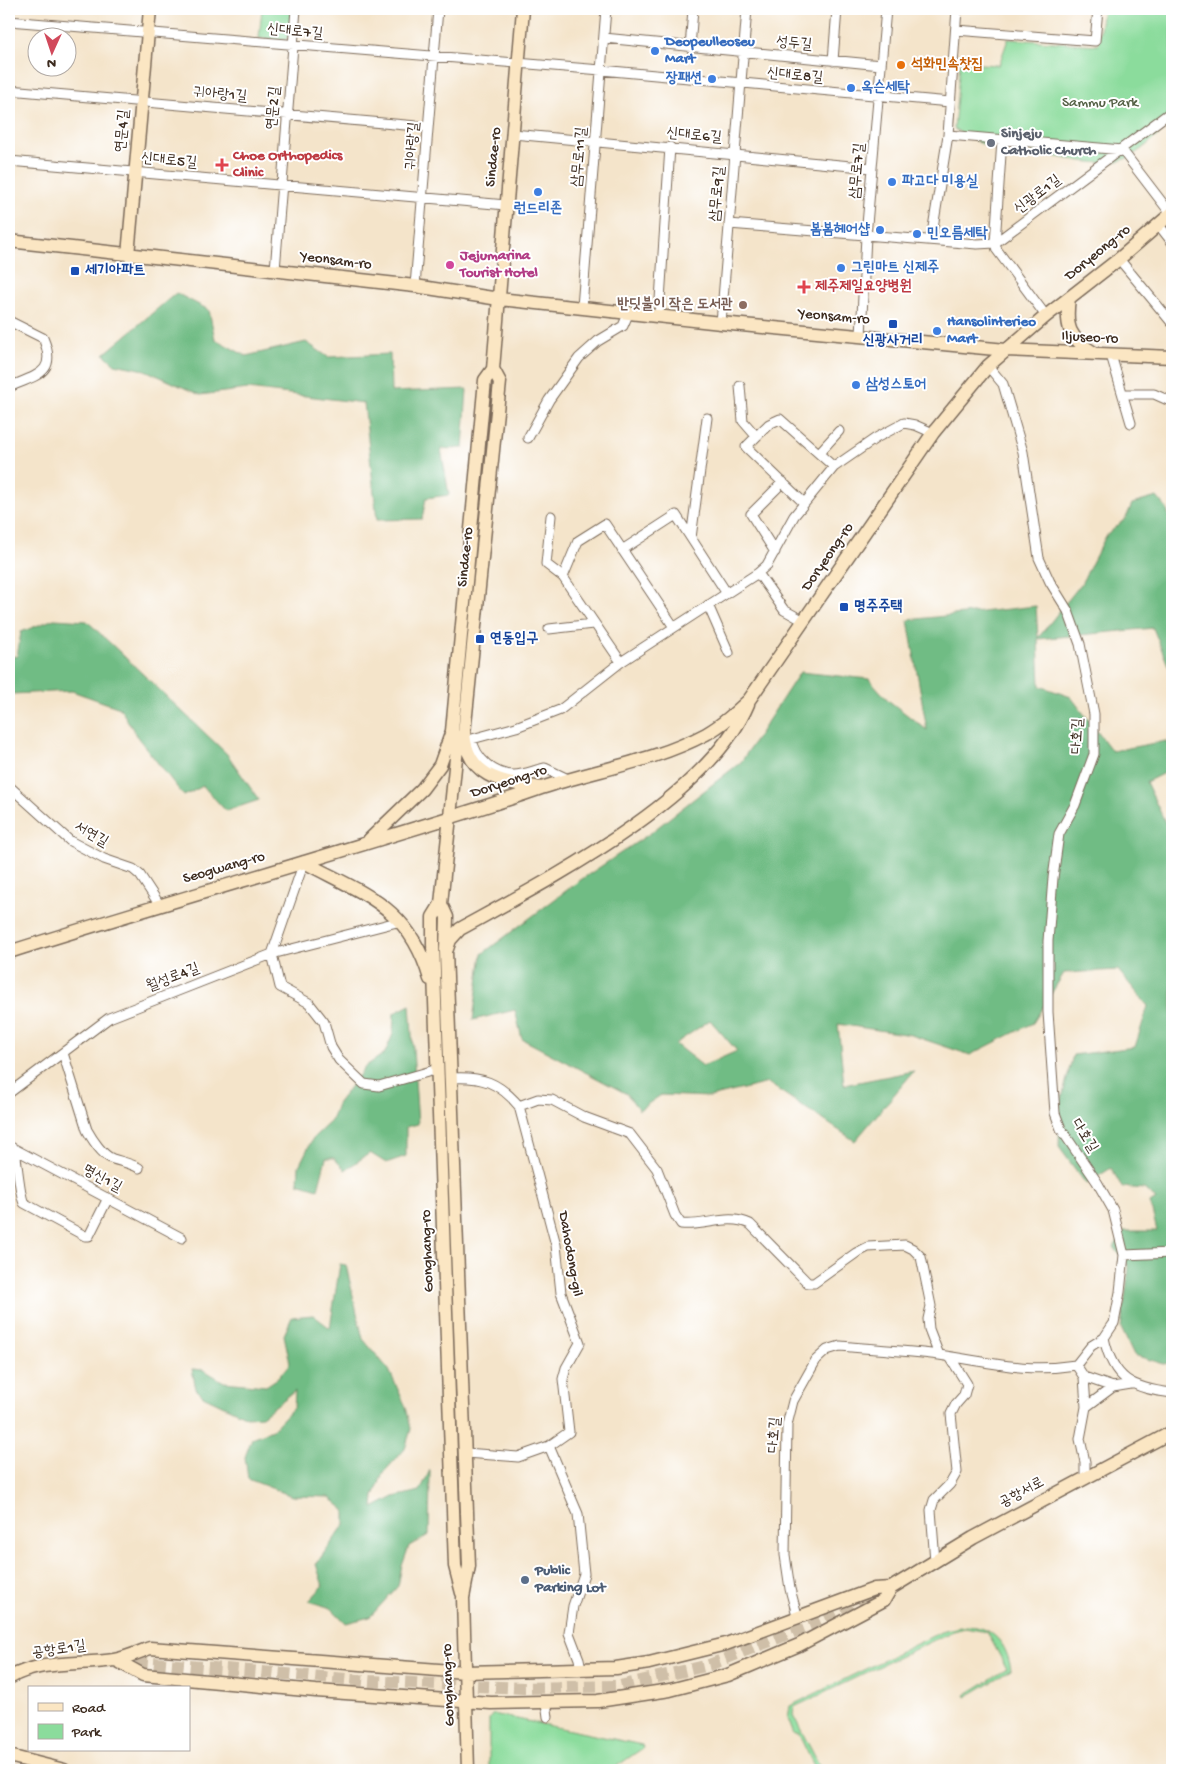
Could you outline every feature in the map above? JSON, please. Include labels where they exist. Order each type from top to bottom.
[{"type":"street","name":"연문4길","points":[[128,255],[150,9]]},
{"type":"street","name":"연문2길","points":[[275,270],[296,9]]},
{"type":"street","name":"귀아랑길","points":[[415,286],[438,9]]},
{"type":"street","name":"Sindae-ro","points":[[449,818],[500,382],[493,369],[523,9]]},
{"type":"street","name":"삼무로11길","points":[[582,307],[606,9]]},
{"type":"street","points":[[690,48],[693,9]]},
{"type":"street","name":"삼무로9길","points":[[722,322],[747,9]]},
{"type":"street","name":"성두길","points":[[833,61],[837,9]]},
{"type":"street","name":"삼무로7길","points":[[861,336],[866,236],[886,9]]},
{"type":"street","points":[[931,240],[948,135],[957,9]]},
{"type":"street","points":[[956,30],[1095,40],[1098,9]]},
{"type":"street","name":"신대로7길","points":[[9,21],[518,64]]},
{"type":"street","name":"성두길","points":[[604,38],[690,48],[881,65]]},
{"type":"street","name":"신대로8길","points":[[518,64],[950,102]]},
{"type":"street","name":"귀아랑1길","points":[[9,90],[428,127]]},
{"type":"street","name":"신광로1길","points":[[995,243],[1172,111]]},
{"type":"street","name":"신대로6길","points":[[513,134],[735,153],[872,168]]},
{"type":"street","points":[[948,135],[1122,150],[1172,213]]},
{"type":"street","points":[[1002,140],[995,243],[997,250],[1046,316]]},
{"type":"street","points":[[659,315],[670,147]]},
{"type":"street","name":"신대로5길","points":[[9,161],[506,205]]},
{"type":"street","name":"Doryeong-ro","points":[[449,818],[568,780],[635,762],[688,743],[724,723],[749,700],[933,433],[988,366],[1172,213]]},
{"type":"street","points":[[729,224],[866,236],[995,243]]},
{"type":"street","points":[[1158,224],[1172,242]]},
{"type":"street","name":"Yeonsam-ro","points":[[9,241],[415,286],[499,299],[1006,350]]},
{"type":"street","points":[[1119,259],[1172,323]]},
{"type":"street","points":[[1069,298],[1067,320],[1071,333],[1083,346],[1097,355]]},
{"type":"street","points":[[528,438],[549,400],[579,358],[598,341],[623,326],[629,312]]},
{"type":"street","points":[[9,321],[43,338],[49,360],[47,367],[42,372],[9,387]]},
{"type":"street","name":"Iljuseo-ro","points":[[1006,350],[1111,356],[1172,357]]},
{"type":"street","points":[[1111,356],[1131,423]]},
{"type":"street","name":"다호길","points":[[797,1616],[785,1556],[787,1425],[793,1401],[816,1360],[827,1350],[840,1346],[938,1355],[1017,1368],[1053,1368],[1076,1365],[1091,1346],[1104,1338],[1114,1323],[1120,1292],[1124,1255],[1113,1210],[1097,1182],[1061,1130],[1055,1113],[1048,1012],[1048,941],[1059,834],[1075,806],[1094,754],[1094,714],[1080,644],[1068,611],[1050,582],[1039,558],[1022,452],[1003,384],[988,366]]},
{"type":"street","points":[[740,386],[743,421],[756,436]]},
{"type":"street","points":[[1123,394],[1154,394],[1172,402]]},
{"type":"street","points":[[691,538],[707,418]]},
{"type":"street","points":[[804,503],[746,447],[769,424],[780,419],[834,467]]},
{"type":"street","points":[[568,780],[545,768],[514,775],[500,773],[478,756],[473,747],[472,738],[516,727],[560,710],[621,662],[758,573],[767,565],[780,539],[804,503],[834,467],[891,428],[904,423],[915,425],[933,433]]},
{"type":"street","points":[[818,453],[839,431]]},
{"type":"street","points":[[775,552],[751,514],[782,482]]},
{"type":"street","points":[[551,516],[546,564],[563,577],[621,662]]},
{"type":"street","points":[[622,550],[676,516],[726,592]]},
{"type":"street","points":[[563,577],[578,541],[605,524],[674,627]]},
{"type":"street","points":[[758,573],[784,610],[804,621]]},
{"type":"street","points":[[708,605],[729,653]]},
{"type":"street","points":[[549,629],[594,624]]},
{"type":"street","points":[[446,951],[450,940],[460,929],[561,873],[642,821],[708,762],[732,733],[749,700]]},
{"type":"street","points":[[458,732],[466,752],[473,762],[486,773],[502,782],[543,788]]},
{"type":"street","points":[[364,844],[400,813],[422,789],[440,765],[458,732]]},
{"type":"street","name":"서연길","points":[[9,786],[70,841],[104,859],[133,869],[140,875],[159,904]]},
{"type":"street","name":"Gonghang-ro","points":[[449,818],[442,904],[447,917],[446,951],[469,1566],[463,1598],[468,1770]]},
{"type":"street","name":"Seogwang-ro","points":[[9,952],[159,904],[449,818]]},
{"type":"street","points":[[435,998],[425,961],[412,934],[401,921],[379,901],[304,862],[272,954],[280,987],[309,1003],[324,1022],[331,1047],[335,1054],[364,1084],[379,1086],[438,1069]]},
{"type":"street","name":"Gonghang-ro","points":[[442,904],[433,917],[435,998],[455,1566],[463,1598]]},
{"type":"street","name":"월성로4길","points":[[9,1093],[109,1018],[272,954],[401,921]]},
{"type":"street","points":[[63,1053],[87,1130],[93,1140],[110,1158],[139,1168]]},
{"type":"street","points":[[451,1078],[472,1077],[493,1083],[510,1095],[519,1106],[538,1099],[552,1100],[584,1117],[630,1134],[657,1169],[675,1215],[681,1224],[690,1225],[738,1218],[750,1224],[808,1284],[814,1283],[856,1253],[868,1248],[905,1245],[913,1249],[921,1257],[931,1306],[928,1319],[929,1329],[938,1355]]},
{"type":"street","name":"Dahodong-gil","points":[[519,1106],[556,1245],[561,1293],[580,1343],[566,1368],[563,1379],[569,1432],[549,1446]]},
{"type":"street","points":[[12,1148],[20,1178],[21,1199],[24,1203],[76,1231],[89,1236],[108,1198]]},
{"type":"street","name":"명신1길","points":[[12,1148],[182,1238]]},
{"type":"street","points":[[1124,1255],[1172,1253]]},
{"type":"street","points":[[1104,1338],[1108,1356],[1118,1372],[1131,1384],[1146,1390],[1172,1393]]},
{"type":"street","points":[[936,1561],[931,1510],[934,1500],[950,1484],[957,1472],[951,1414],[956,1404],[964,1395],[967,1384],[950,1357]]},
{"type":"street","points":[[1076,1365],[1084,1377],[1086,1407],[1080,1439],[1085,1462],[1085,1478]]},
{"type":"street","points":[[1084,1377],[1114,1387]]},
{"type":"street","points":[[1086,1407],[1114,1387],[1131,1384]]},
{"type":"street","name":"공항서로","points":[[891,1588],[1085,1478],[1172,1432]]},
{"type":"street","points":[[465,1453],[518,1457],[549,1446],[578,1514],[584,1574],[573,1606],[569,1633],[579,1658],[581,1669]]},
{"type":"street","points":[[116,1660],[150,1648],[465,1672],[581,1669],[632,1665],[726,1644],[797,1616],[874,1589],[891,1588]]},
{"type":"street","points":[[116,1660],[143,1675],[316,1691],[466,1701],[546,1702],[598,1700],[635,1696],[728,1675],[798,1645],[884,1600],[891,1588]]},
{"type":"street","name":"공항로1길","points":[[10,1677],[20,1672],[70,1662],[116,1660]]},
{"type":"street","points":[[546,1702],[548,1717]]},
{"type":"street","points":[[9,1756],[64,1770]]},
{"type":"green space","points":[[262,9],[292,9],[290,35],[285,40],[259,38]]},
{"type":"green space","name":"Sammu Park","points":[[1103,9],[1172,9],[1172,123],[1147,145],[1133,155],[1119,161],[1100,163],[1034,153],[1031,150],[1008,149],[1008,145],[982,144],[954,129],[960,63],[999,65],[1008,39],[1098,45]]},
{"type":"green space","points":[[176,293],[209,310],[215,339],[246,356],[306,342],[328,357],[390,354],[391,392],[467,389],[463,448],[441,449],[449,495],[426,498],[422,519],[377,520],[364,403],[248,389],[200,395],[145,370],[115,364],[104,354]]},
{"type":"green space","points":[[1157,497],[1166,508],[1170,519],[1172,519],[1172,675],[1153,628],[1038,639],[1040,686],[1071,697],[1112,751],[1166,741],[1172,757],[1172,769],[1146,782],[1166,824],[1172,826],[1172,1362],[1164,1364],[1134,1355],[1121,1328],[1129,1267],[1114,1247],[1124,1231],[1157,1231],[1150,1203],[1156,1199],[1144,1189],[1122,1187],[1111,1168],[1086,1184],[1059,1147],[1060,1106],[1073,1055],[1135,1047],[1148,1006],[1118,970],[1064,973],[1033,1023],[970,1055],[911,1035],[838,1024],[844,1085],[914,1071],[855,1141],[768,1083],[710,1097],[661,1095],[639,1110],[627,1094],[522,1039],[515,1010],[473,1020],[482,954],[579,881],[649,834],[741,762],[800,672],[869,679],[889,701],[927,730],[908,620],[1036,606],[1038,638],[1081,584],[1106,536],[1126,518],[1132,504]],"holes":[[[710,1020],[737,1051],[703,1066],[675,1044]]]},
{"type":"green space","points":[[54,619],[87,621],[227,754],[259,800],[226,811],[203,786],[184,796],[138,738],[120,708],[72,691],[12,694],[9,692],[9,655],[17,657],[21,632]]},
{"type":"green space","points":[[410,1005],[418,1124],[406,1127],[406,1156],[386,1163],[370,1153],[345,1170],[334,1158],[326,1158],[318,1189],[298,1183],[299,1166],[313,1138],[331,1121],[337,1104],[366,1066],[385,1053],[393,1034],[394,1013]]},
{"type":"green space","points":[[340,1264],[346,1265],[363,1339],[389,1370],[406,1407],[411,1429],[405,1449],[383,1473],[374,1496],[373,1508],[394,1497],[420,1491],[430,1470],[429,1535],[409,1546],[398,1586],[370,1617],[346,1623],[331,1608],[309,1601],[323,1586],[316,1564],[345,1524],[345,1510],[329,1497],[292,1496],[248,1479],[245,1457],[252,1438],[272,1430],[294,1407],[295,1391],[262,1416],[247,1417],[203,1396],[196,1389],[192,1369],[204,1370],[224,1382],[266,1386],[278,1378],[290,1363],[284,1335],[292,1317],[313,1315],[330,1328]]},
{"type":"green space","points":[[966,1626],[984,1630],[998,1639],[1006,1652],[1011,1670],[966,1697],[965,1695],[1007,1669],[987,1632],[965,1628],[953,1631],[794,1707],[793,1715],[822,1770],[816,1770],[798,1733],[794,1734],[788,1718],[790,1706],[945,1630]]},
{"type":"green space","points":[[493,1714],[642,1745],[643,1748],[611,1770],[489,1770],[489,1719]]},
{"type":"tunnel","points":[[118,1660],[370,1681],[523,1688],[620,1686],[709,1665],[816,1623],[886,1590]]},
{"type":"place","name":"Deopeulleoseu Mart","points":[[655,51]]},
{"type":"place","name":"석화민속찻집","points":[[901,65]]},
{"type":"place","name":"장패션","points":[[712,79]]},
{"type":"place","name":"옥슨세탁","points":[[851,88]]},
{"type":"place","name":"Sinjeju Catholic Church","points":[[991,143]]},
{"type":"place","name":"Choe Orthopedics Clinic","points":[[222,165]]},
{"type":"place","name":"파고다 미용실","points":[[892,182]]},
{"type":"place","name":"런드리존","points":[[538,192]]},
{"type":"place","name":"봄봄헤어샵","points":[[880,230]]},
{"type":"place","name":"민오름세탁","points":[[917,234]]},
{"type":"place","name":"Jejumarina Tourist Hotel","points":[[450,265]]},
{"type":"place","name":"그린마트 신제주","points":[[841,268]]},
{"type":"place","name":"세기아파트","points":[[75,271]]},
{"type":"place","name":"제주제일요양병원","points":[[804,287]]},
{"type":"place","name":"반딧불이 작은 도서관","points":[[743,305]]},
{"type":"place","name":"신광사거리","points":[[893,324]]},
{"type":"place","name":"Hansolinterieo Mart","points":[[937,331]]},
{"type":"place","name":"삼성스토어","points":[[856,385]]},
{"type":"place","name":"명주주택","points":[[844,607]]},
{"type":"place","name":"연동입구","points":[[480,639]]},
{"type":"place","name":"Public Parking Lot","points":[[525,1580]]}]
